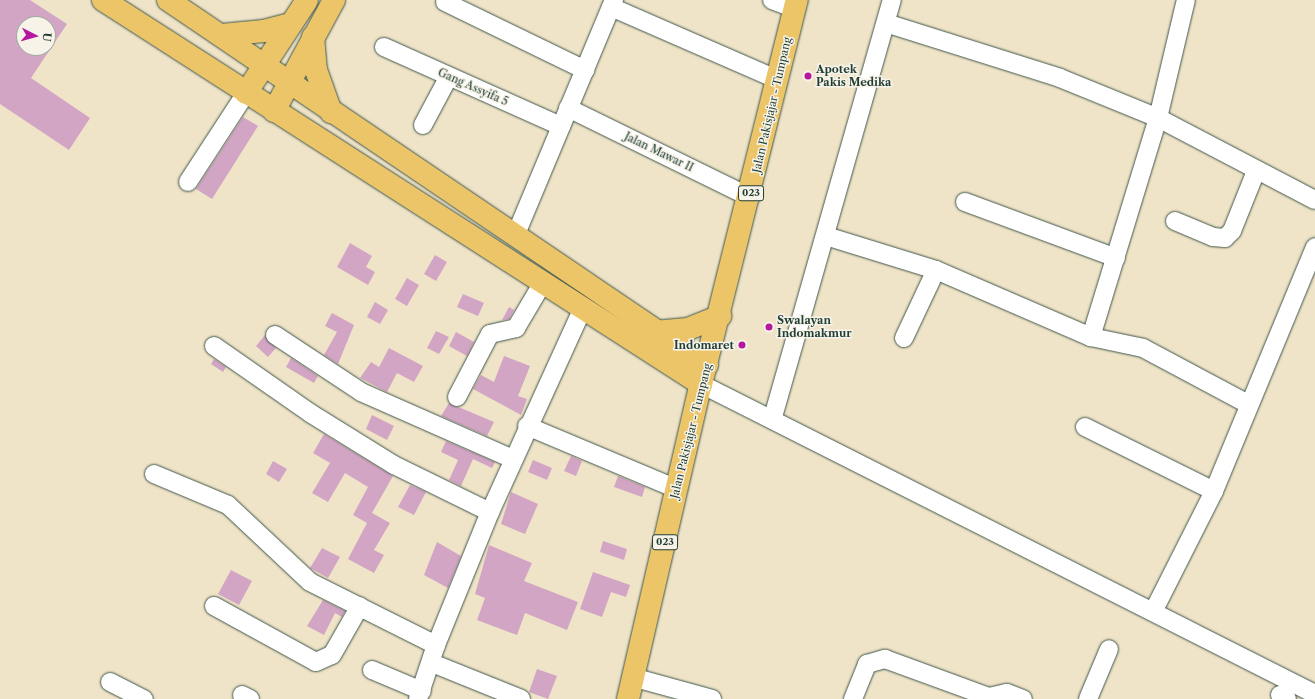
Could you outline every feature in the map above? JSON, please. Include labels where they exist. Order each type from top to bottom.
[{"type":"main road","points":[[103,0],[582,310],[704,375]]},
{"type":"main road","points":[[168,0],[222,35],[289,84],[516,234],[654,332],[704,375]]},
{"type":"main road","points":[[246,93],[307,0]]},
{"type":"main road","points":[[274,111],[334,0]]},
{"type":"main road","name":"Jalan Pakisjajar - Tumpang","points":[[628,699],[704,375],[750,197],[796,5]]},
{"type":"main road","points":[[222,35],[264,31],[291,24]]},
{"type":"main road","points":[[313,37],[316,70],[331,112]]},
{"type":"main road","points":[[654,332],[688,329],[720,316]]},
{"type":"street","points":[[772,0],[796,5]]},
{"type":"street","points":[[773,417],[826,236],[892,0]]},
{"type":"street","points":[[1091,337],[1158,118],[1181,1]]},
{"type":"street","points":[[445,2],[585,70]]},
{"type":"street","points":[[516,234],[613,4],[778,80]]},
{"type":"street","points":[[886,23],[1060,78],[1158,118],[1256,171],[1313,194]]},
{"type":"street","name":"Gang Assyifa 5","points":[[384,47],[561,126]]},
{"type":"street","points":[[423,125],[449,76]]},
{"type":"street","points":[[188,182],[246,93]]},
{"type":"street","name":"Jalan Mawar II","points":[[568,108],[750,197]]},
{"type":"street","points":[[1175,221],[1213,237],[1225,238],[1232,231],[1256,171]]},
{"type":"street","points":[[965,202],[1116,258]]},
{"type":"street","points":[[826,236],[936,270],[1091,337],[1143,348],[1248,404]]},
{"type":"street","points":[[1154,610],[1214,491],[1248,404],[1315,247]]},
{"type":"street","points":[[904,338],[936,270]]},
{"type":"street","points":[[457,397],[490,334],[516,328],[542,284]]},
{"type":"street","points":[[372,670],[420,695],[434,654],[490,512],[527,426],[582,310]]},
{"type":"street","points":[[275,335],[361,392],[513,459]]},
{"type":"street","points":[[214,346],[310,413],[394,465],[490,512]]},
{"type":"street","points":[[704,375],[773,417],[1154,610],[1315,694]]},
{"type":"street","points":[[527,426],[677,489]]},
{"type":"street","points":[[1085,427],[1214,491]]},
{"type":"street","points":[[154,474],[228,505],[245,517],[293,569],[310,582],[360,606],[434,654],[521,699]]},
{"type":"street","points":[[214,606],[316,662],[332,655],[360,606]]},
{"type":"street","points":[[1088,699],[1109,649]]},
{"type":"street","points":[[853,699],[867,664],[885,659],[988,698],[1007,693],[1023,699]]},
{"type":"street","points":[[632,677],[712,699]]},
{"type":"street","points":[[110,682],[144,699]]},
{"type":"building","points":[[0,0],[30,0],[55,16],[16,16],[16,56],[46,56],[31,78],[90,118],[69,150],[0,104]]},
{"type":"building","points":[[56,17],[67,24],[56,40]]},
{"type":"building","points":[[243,117],[258,126],[212,199],[196,189]]},
{"type":"building","points":[[350,243],[372,256],[366,267],[375,272],[368,285],[337,267]]},
{"type":"building","points":[[435,255],[447,262],[436,281],[424,274]]},
{"type":"building","points":[[407,278],[419,285],[407,306],[395,299]]},
{"type":"building","points":[[463,294],[484,303],[478,316],[457,307]]},
{"type":"building","points":[[375,302],[388,310],[380,324],[367,317]]},
{"type":"building","points":[[509,307],[514,310],[509,319],[502,320]]},
{"type":"building","points":[[332,313],[354,325],[338,364],[324,355],[337,332],[325,326]]},
{"type":"building","points":[[436,331],[449,337],[439,354],[427,348]]},
{"type":"building","points":[[456,332],[474,342],[467,356],[449,346]]},
{"type":"building","points":[[265,335],[276,348],[268,357],[256,346]]},
{"type":"building","points":[[389,348],[423,366],[414,382],[397,373],[387,392],[360,378],[371,362],[379,367]]},
{"type":"building","points":[[504,356],[530,366],[518,396],[527,399],[521,415],[473,389],[481,375],[494,382]]},
{"type":"building","points":[[291,358],[318,376],[314,383],[286,367]]},
{"type":"building","points":[[214,359],[226,367],[223,372],[211,364]]},
{"type":"building","points":[[449,403],[494,422],[487,436],[441,416]]},
{"type":"building","points":[[372,415],[394,426],[387,440],[366,429]]},
{"type":"building","points":[[324,434],[393,476],[372,513],[390,523],[374,550],[384,555],[374,573],[348,559],[367,523],[353,515],[368,487],[345,473],[328,502],[312,493],[330,463],[313,453]]},
{"type":"building","points":[[446,441],[495,462],[492,468],[473,459],[461,486],[449,480],[458,460],[441,452]]},
{"type":"building","points":[[571,456],[582,461],[576,476],[564,471]]},
{"type":"building","points":[[533,460],[552,468],[547,480],[528,472]]},
{"type":"building","points":[[273,461],[287,469],[279,482],[266,474]]},
{"type":"building","points":[[618,476],[645,487],[642,497],[614,487]]},
{"type":"building","points":[[410,485],[426,492],[414,515],[398,507]]},
{"type":"building","points":[[511,492],[538,504],[525,534],[501,524]]},
{"type":"building","points":[[603,541],[627,549],[624,560],[600,552]]},
{"type":"building","points":[[437,542],[461,556],[448,588],[424,575]]},
{"type":"building","points":[[489,545],[532,563],[524,581],[578,602],[567,630],[525,613],[517,635],[477,620],[485,598],[475,594]]},
{"type":"building","points":[[322,548],[340,557],[328,578],[310,568]]},
{"type":"building","points":[[231,570],[252,581],[239,605],[218,594]]},
{"type":"building","points":[[593,572],[630,585],[626,597],[611,592],[602,617],[580,609]]},
{"type":"building","points":[[323,600],[345,611],[342,617],[335,613],[324,635],[307,626]]},
{"type":"building","points":[[537,669],[557,676],[548,699],[529,692]]},
{"type":"place","name":"Apotek Pakis Medika","points":[[808,76]]},
{"type":"place","name":"Swalayan Indomakmur","points":[[769,327]]},
{"type":"place","name":"Indomaret","points":[[742,345]]}]
